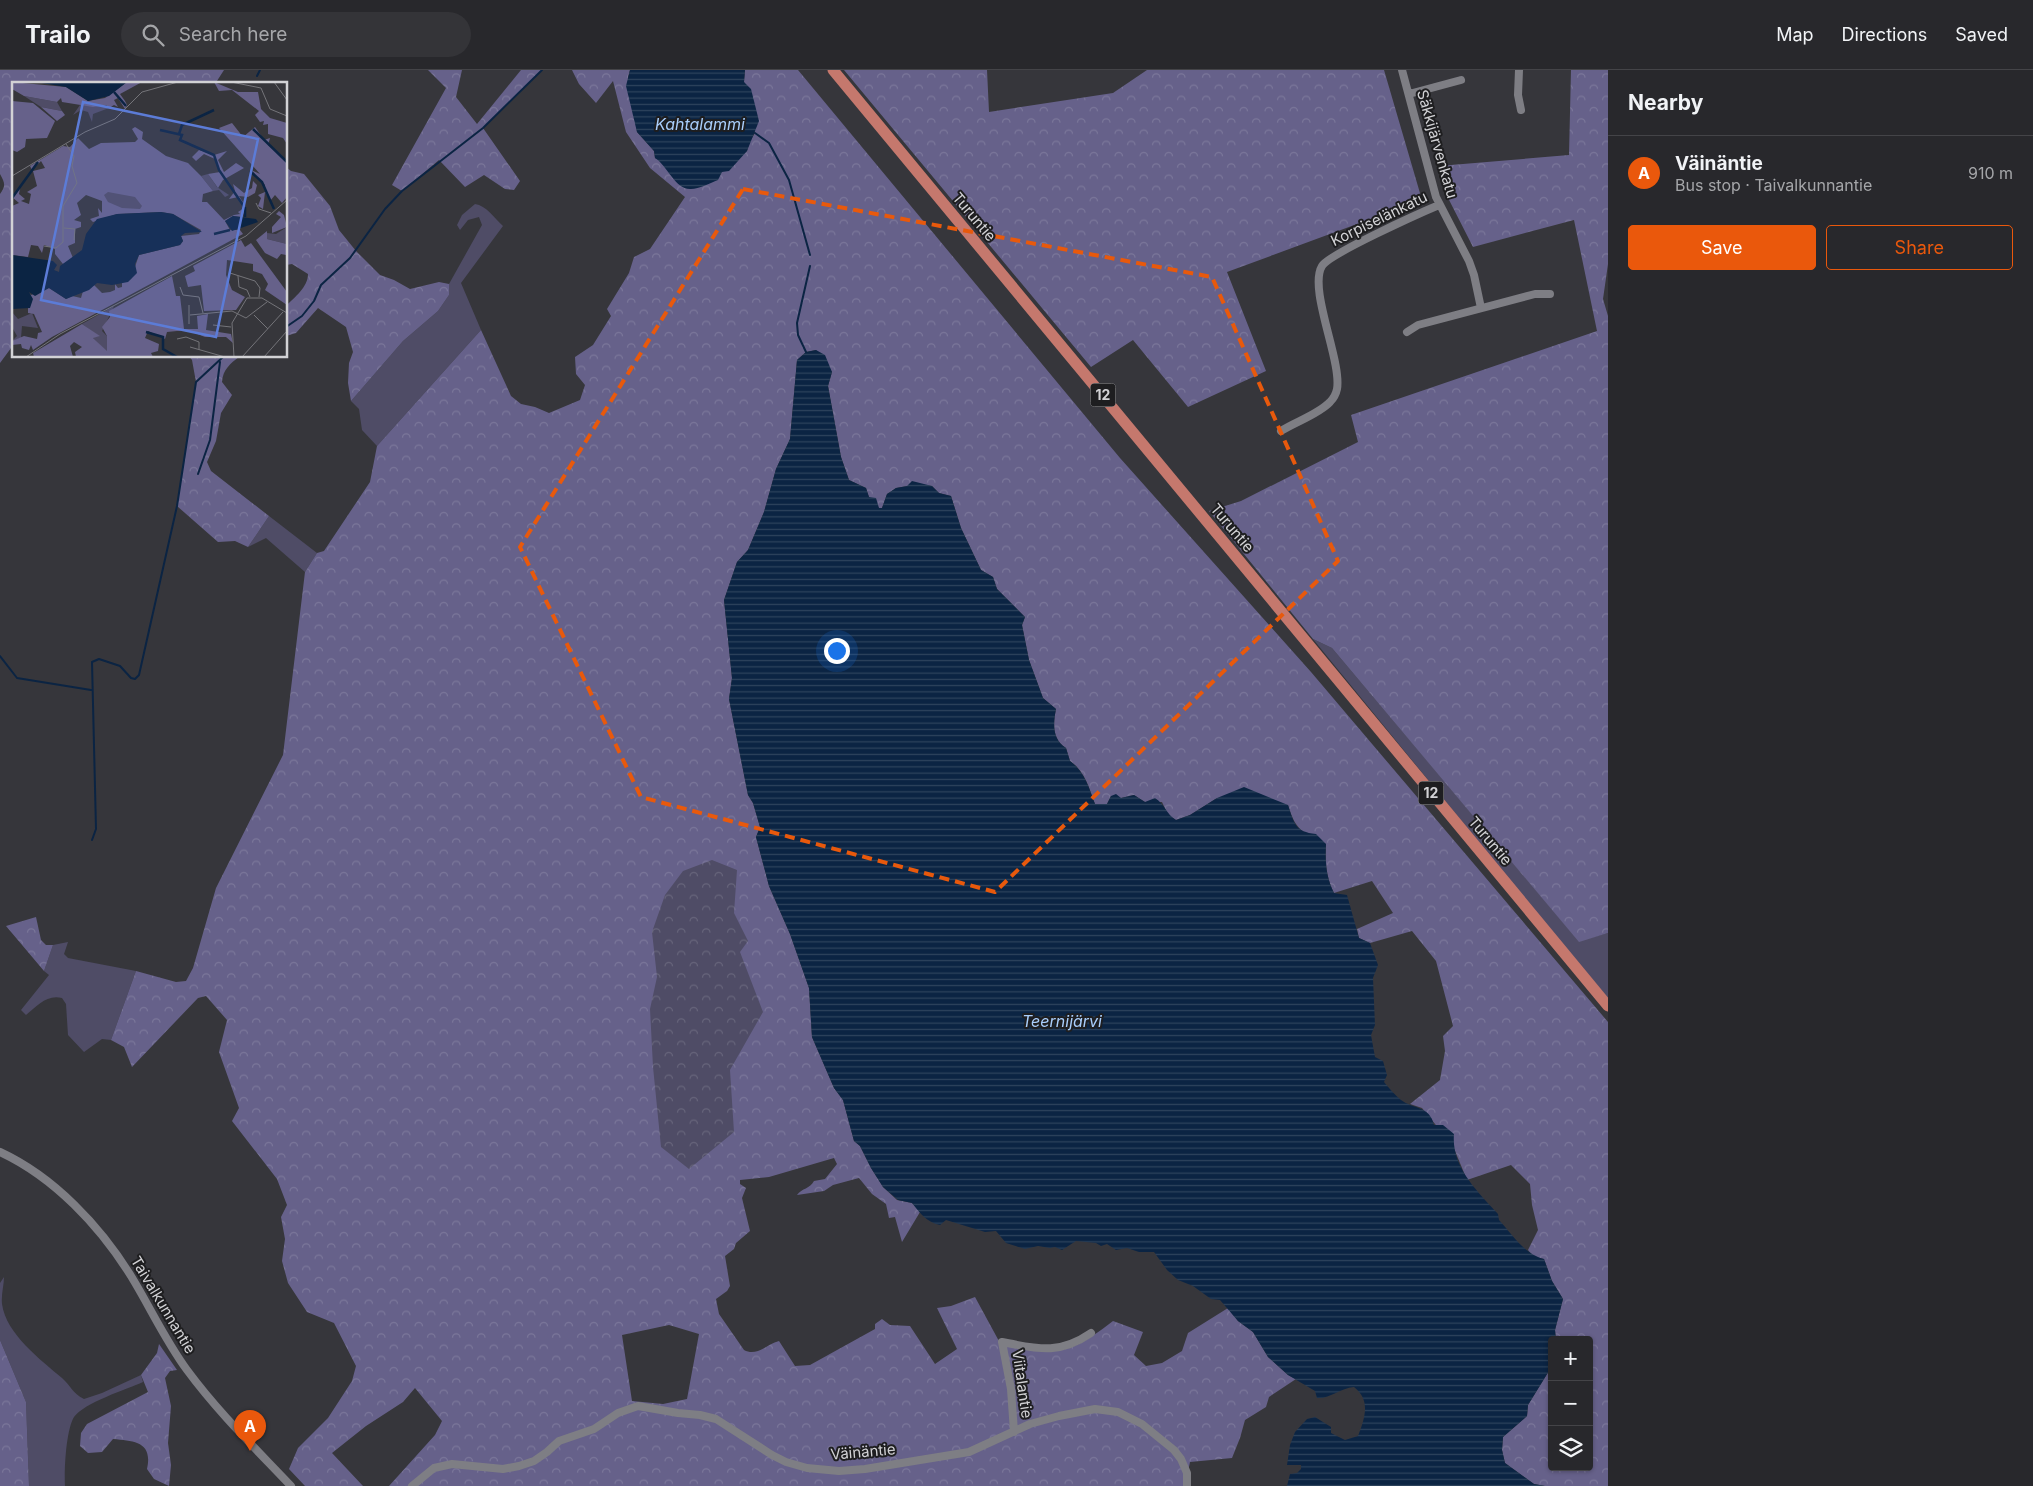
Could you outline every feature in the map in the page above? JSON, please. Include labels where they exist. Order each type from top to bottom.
[{"type":"highway","name":"Turuntie","points":[[833,70],[1608,1006]]},
{"type":"street","name":"Säkkijärvenkatu","points":[[1402,70],[1439,205],[1469,261],[1481,308]]},
{"type":"street","points":[[1519,70],[1518,95],[1521,110]]},
{"type":"street","points":[[1408,94],[1461,80]]},
{"type":"street","name":"Korpiselänkatu","points":[[1281,431],[1329,404],[1337,389],[1320,293],[1319,277],[1322,265],[1341,252],[1439,205]]},
{"type":"street","points":[[1407,332],[1418,326],[1481,308],[1535,294],[1550,294]]},
{"type":"street","name":"Taivalkunnantie","points":[[0,1152],[42,1177],[79,1210],[105,1240],[130,1275],[167,1342],[188,1372],[234,1426],[291,1486]]},
{"type":"street","name":"Viitalantie","points":[[1014,1432],[1011,1389],[1002,1342],[1047,1349],[1068,1346],[1091,1333]]},
{"type":"street","name":"Väinäntie","points":[[412,1486],[434,1468],[452,1464],[503,1469],[520,1466],[534,1461],[559,1441],[594,1429],[618,1413],[638,1406],[716,1419],[786,1462],[807,1468],[839,1471],[969,1452],[1030,1424],[1095,1409],[1118,1412],[1142,1424],[1174,1450],[1187,1472],[1188,1486]]},
{"type":"highlighted area","points":[[743,189],[1212,277],[1338,561],[995,892],[641,797],[520,547]]},
{"type":"green space","points":[[0,70],[224,70],[216,82],[12,82],[12,347],[0,363],[0,194],[4,184],[0,174]]},
{"type":"green space","points":[[428,70],[462,70],[456,97],[477,124],[521,70],[542,70],[483,128],[520,181],[514,190],[505,189],[484,175],[465,187],[439,160],[402,191],[392,185],[446,88]]},
{"type":"green space","points":[[572,70],[630,70],[628,77],[637,132],[654,151],[655,158],[661,161],[682,186],[722,172],[747,151],[755,133],[744,82],[745,70],[798,70],[1120,458],[1311,672],[1608,1022],[1608,1486],[1545,1486],[1534,1484],[1505,1463],[1502,1450],[1503,1437],[1527,1416],[1528,1405],[1548,1372],[1548,1471],[1593,1471],[1593,1336],[1556,1336],[1555,1330],[1563,1299],[1552,1281],[1544,1259],[1534,1257],[1528,1250],[1538,1230],[1532,1205],[1530,1184],[1511,1165],[1467,1180],[1453,1146],[1422,1108],[1410,1104],[1440,1080],[1445,1051],[1443,1036],[1453,1026],[1436,961],[1412,931],[1370,943],[1359,938],[1357,929],[1393,913],[1372,881],[1334,893],[1327,869],[1326,844],[1297,826],[1288,805],[1217,798],[1190,815],[1176,820],[1168,815],[1162,802],[1145,802],[1134,795],[1121,798],[1111,796],[1107,804],[1095,804],[1083,775],[1070,761],[1066,748],[1056,736],[1054,720],[1056,709],[1043,698],[1029,660],[1022,625],[1025,617],[997,589],[993,577],[981,570],[961,528],[951,496],[939,493],[932,486],[919,484],[896,488],[887,494],[882,508],[879,508],[869,497],[866,488],[849,480],[841,457],[828,386],[832,372],[816,350],[806,352],[797,360],[790,439],[776,469],[764,512],[748,550],[737,562],[724,600],[732,678],[729,699],[748,795],[753,803],[760,827],[756,837],[769,886],[790,934],[809,988],[812,1037],[834,1088],[843,1100],[854,1141],[860,1146],[883,1187],[897,1200],[912,1203],[920,1212],[902,1242],[895,1217],[889,1218],[886,1204],[872,1194],[859,1178],[833,1185],[824,1191],[797,1195],[814,1181],[825,1179],[837,1164],[834,1158],[769,1177],[740,1180],[740,1184],[746,1188],[742,1198],[750,1231],[725,1256],[730,1286],[727,1291],[716,1299],[719,1314],[744,1350],[749,1352],[758,1351],[779,1341],[795,1366],[810,1365],[875,1329],[875,1324],[882,1319],[890,1325],[910,1326],[935,1364],[957,1349],[937,1308],[951,1306],[975,1297],[1000,1343],[1049,1351],[1060,1350],[1083,1342],[1113,1321],[1143,1332],[1134,1355],[1146,1366],[1162,1363],[1182,1351],[1188,1333],[1228,1308],[1238,1321],[1253,1332],[1268,1357],[1288,1375],[1296,1379],[1269,1397],[1266,1407],[1245,1420],[1232,1458],[1190,1462],[1185,1486],[389,1486],[435,1435],[442,1421],[415,1388],[403,1402],[366,1426],[332,1453],[363,1486],[305,1486],[289,1469],[298,1448],[328,1418],[352,1381],[356,1366],[334,1323],[307,1312],[288,1283],[282,1261],[285,1239],[281,1217],[287,1205],[277,1179],[232,1121],[239,1108],[219,1052],[227,1020],[206,996],[198,998],[132,1067],[124,1047],[111,1040],[136,971],[176,982],[186,981],[193,968],[216,888],[283,755],[305,572],[317,553],[324,551],[370,482],[377,446],[481,330],[511,396],[521,404],[549,413],[580,400],[585,385],[576,374],[575,357],[593,345],[611,316],[607,309],[629,273],[634,257],[650,249],[685,197],[650,168],[626,132],[613,81],[596,103],[579,84]],"holes":[[[669,1325],[699,1334],[687,1399],[663,1404],[632,1401],[622,1335]]]},
{"type":"green space","points":[[844,70],[987,70],[989,112],[1113,93],[1147,70],[1384,70],[1422,200],[1227,272],[1266,371],[1188,407],[1133,340],[1091,367]]},
{"type":"green space","points":[[1571,70],[1608,70],[1608,264],[1603,299],[1608,316],[1608,933],[1579,942],[1332,648],[1313,639],[1209,511],[1241,501],[1358,442],[1351,415],[1597,331],[1574,220],[1473,247],[1445,192],[1439,166],[1569,155]]},
{"type":"green space","points":[[288,169],[304,174],[330,206],[339,230],[356,251],[380,275],[410,289],[439,282],[449,284],[449,295],[438,311],[403,341],[351,401],[348,383],[349,363],[353,352],[346,327],[318,308],[296,333],[288,335],[288,304],[306,283],[308,274],[292,264],[288,265]]},
{"type":"green space","points":[[475,204],[487,210],[503,226],[461,283],[481,330],[377,446],[362,430],[359,409],[351,401],[403,341],[438,311],[449,295],[449,284],[482,225],[479,217],[468,220],[460,230],[457,225],[462,215]]},
{"type":"green space","points":[[190,358],[238,358],[225,370],[222,382],[232,395],[221,413],[216,441],[207,462],[211,471],[269,516],[248,547],[235,541],[218,542],[177,506],[196,382]]},
{"type":"green space","points":[[269,516],[317,553],[305,572],[266,538],[248,547]]},
{"type":"green space","points":[[1313,639],[1332,648],[1579,941],[1608,933],[1608,998],[1536,912]]},
{"type":"green space","points":[[712,860],[737,870],[734,913],[748,941],[740,952],[763,1012],[730,1070],[734,1132],[689,1169],[661,1147],[653,1067],[650,1009],[657,977],[652,932],[665,895],[683,871]]},
{"type":"green space","points":[[36,917],[41,940],[46,945],[53,945],[44,971],[6,926]]},
{"type":"green space","points":[[68,942],[64,954],[68,958],[136,971],[111,1040],[102,1039],[84,1052],[68,1035],[66,1004],[62,998],[47,999],[26,1015],[21,1010],[49,975],[44,971],[53,945]]},
{"type":"green space","points":[[4,1277],[2,1304],[10,1326],[26,1346],[80,1397],[84,1399],[102,1393],[141,1375],[143,1382],[96,1402],[74,1417],[67,1440],[65,1486],[29,1486],[26,1402],[0,1340],[0,1283]]},
{"type":"green space","points":[[0,1340],[26,1402],[29,1486],[0,1486]]},
{"type":"green space","points":[[159,1344],[177,1370],[170,1371],[165,1378],[171,1406],[168,1443],[171,1465],[169,1486],[154,1479],[147,1469],[148,1460],[145,1448],[135,1442],[113,1439],[102,1452],[88,1453],[80,1446],[81,1433],[87,1424],[148,1392],[141,1375],[157,1353]]},
{"type":"water","name":"Kahtalammi","points":[[630,70],[745,70],[744,82],[751,89],[759,121],[747,151],[729,171],[722,172],[718,180],[694,189],[680,186],[655,158],[654,151],[637,132],[626,86]]},
{"type":"water","name":"Teernijärvi","points":[[816,350],[825,355],[832,372],[828,386],[841,457],[849,480],[866,488],[869,497],[876,498],[879,508],[882,508],[887,494],[896,488],[907,486],[912,481],[932,486],[939,493],[951,496],[961,528],[981,570],[993,577],[997,589],[1025,617],[1022,625],[1029,660],[1043,698],[1056,709],[1054,726],[1056,736],[1066,748],[1070,761],[1083,775],[1095,804],[1107,804],[1111,796],[1116,794],[1121,798],[1134,795],[1145,802],[1155,798],[1176,820],[1190,815],[1217,798],[1244,787],[1288,805],[1296,826],[1309,833],[1316,834],[1326,844],[1327,869],[1331,887],[1334,893],[1347,895],[1359,938],[1370,943],[1378,965],[1373,978],[1375,1025],[1371,1035],[1375,1057],[1383,1061],[1387,1075],[1384,1082],[1401,1100],[1429,1114],[1434,1125],[1443,1125],[1454,1134],[1454,1146],[1457,1157],[1467,1178],[1498,1214],[1499,1220],[1519,1243],[1537,1257],[1544,1259],[1552,1281],[1563,1299],[1555,1330],[1556,1336],[1548,1336],[1548,1372],[1528,1405],[1527,1416],[1503,1437],[1502,1450],[1505,1463],[1534,1484],[1545,1486],[1287,1486],[1290,1474],[1297,1473],[1301,1469],[1301,1465],[1287,1465],[1290,1445],[1295,1432],[1307,1419],[1315,1417],[1331,1427],[1331,1433],[1345,1440],[1358,1436],[1363,1423],[1365,1403],[1354,1387],[1326,1397],[1317,1398],[1315,1391],[1288,1375],[1268,1357],[1253,1332],[1238,1321],[1220,1300],[1211,1299],[1193,1286],[1178,1280],[1167,1270],[1154,1252],[1139,1252],[1127,1248],[1116,1250],[1107,1244],[1101,1246],[1096,1243],[1076,1241],[1062,1250],[1055,1247],[1038,1246],[1025,1249],[1006,1243],[996,1231],[985,1232],[946,1220],[940,1225],[931,1222],[912,1203],[898,1200],[883,1187],[860,1146],[854,1141],[843,1100],[834,1088],[812,1037],[809,988],[790,934],[769,886],[756,837],[760,827],[753,803],[748,795],[729,699],[732,678],[724,600],[737,562],[748,550],[764,512],[776,469],[790,439],[797,360],[806,352]]},
{"type":"waterway","points":[[257,76],[260,70]]},
{"type":"waterway","points":[[288,326],[302,316],[314,301],[321,285],[350,258],[385,209],[402,191],[483,128],[542,70]]},
{"type":"waterway","points":[[755,133],[769,143],[789,180],[810,255]]},
{"type":"waterway","points":[[806,352],[798,335],[797,323],[810,266]]},
{"type":"waterway","points":[[92,840],[96,829],[92,662],[99,659],[120,666],[131,678],[135,679],[139,675],[177,506],[196,382],[222,358]]},
{"type":"waterway","points":[[198,474],[210,440],[220,362]]},
{"type":"waterway","points":[[0,656],[17,678],[91,690]]},
{"type":"place","name":"Väinäntie","points":[[250,1451]]}]
